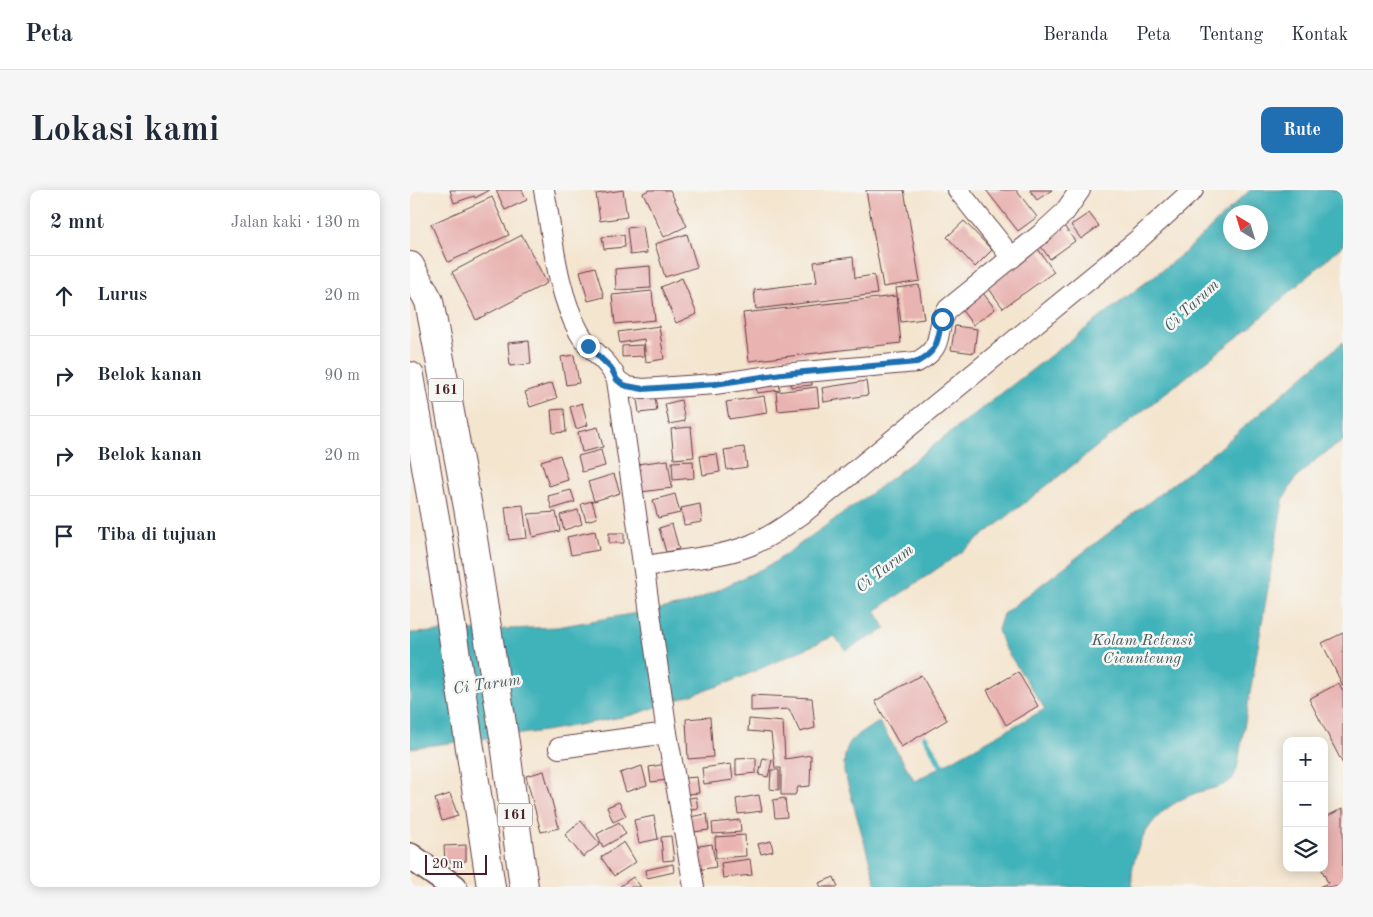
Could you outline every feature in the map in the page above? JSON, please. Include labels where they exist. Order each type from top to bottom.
[{"type":"main road","name":"161","points":[[410,270],[429,301],[469,513],[506,743],[524,887]]},
{"type":"main road","name":"161","points":[[410,376],[416,449],[436,524],[490,887]]},
{"type":"street","points":[[544,190],[562,289],[573,320],[588,346],[611,368],[617,380],[668,733],[694,887]]},
{"type":"street","points":[[958,190],[1012,258]]},
{"type":"street","points":[[646,577],[750,545],[774,534],[795,519],[1140,238],[1193,190]]},
{"type":"street","points":[[617,380],[627,386],[643,389],[715,384],[782,374],[917,362],[928,356],[936,346],[942,319],[948,309],[1012,258],[1064,213],[1074,193]]},
{"type":"street","points":[[559,748],[668,733]]},
{"type":"street","points":[[410,856],[454,887]]},
{"type":"water","name":"Ci Tarum","points":[[1250,190],[1343,190],[1343,245],[1249,328],[959,554],[875,611],[886,629],[846,650],[834,636],[730,682],[633,715],[545,731],[410,748],[410,633],[557,627],[688,604],[772,564],[877,489],[1184,253],[1223,216],[1223,250],[1268,250],[1268,205],[1234,205]]},
{"type":"water","name":"Kolam Retensi Cieunteung","points":[[1343,342],[1343,441],[1319,457],[1295,479],[1283,500],[1237,769],[1232,779],[1220,786],[1186,797],[1161,813],[1149,828],[1139,846],[1132,871],[1133,887],[877,887],[844,771],[846,752],[852,740],[879,722],[915,781],[1045,709],[1003,645],[998,630],[1003,614],[1217,450]]},
{"type":"building","points":[[450,190],[490,190],[475,198],[474,196],[454,203]]},
{"type":"building","points":[[496,190],[522,190],[527,200],[505,210]]},
{"type":"building","points":[[623,190],[627,217],[600,221],[596,194]]},
{"type":"building","points":[[649,190],[670,190],[687,226],[664,237],[643,193]]},
{"type":"building","points":[[866,190],[904,190],[920,281],[883,287]]},
{"type":"building","points":[[986,190],[1016,190],[1037,217],[1018,231]]},
{"type":"building","points":[[1030,190],[1052,190],[1037,200]]},
{"type":"building","points":[[492,197],[509,235],[448,262],[431,224]]},
{"type":"building","points":[[1089,213],[1099,226],[1081,239],[1071,225]]},
{"type":"building","points":[[964,221],[992,250],[975,267],[947,237]]},
{"type":"building","points":[[1061,222],[1075,241],[1050,259],[1037,241]]},
{"type":"building","points":[[643,226],[647,253],[630,255],[627,228]]},
{"type":"building","points":[[687,234],[697,267],[665,277],[655,244]]},
{"type":"building","points":[[522,235],[547,283],[476,320],[452,272]]},
{"type":"building","points":[[624,235],[625,247],[604,249],[602,237]]},
{"type":"building","points":[[1036,246],[1054,272],[1003,308],[984,282]]},
{"type":"building","points":[[853,257],[855,278],[874,275],[877,294],[756,309],[754,290],[817,282],[814,262]]},
{"type":"building","points":[[650,266],[651,288],[616,290],[615,269]]},
{"type":"building","points":[[595,267],[604,297],[588,301],[580,271]]},
{"type":"building","points":[[682,278],[697,314],[676,323],[661,287]]},
{"type":"building","points":[[919,285],[924,319],[901,322],[896,288]]},
{"type":"building","points":[[980,289],[995,309],[973,325],[958,305]]},
{"type":"building","points":[[652,291],[655,320],[615,324],[612,295]]},
{"type":"building","points":[[896,296],[901,343],[749,361],[743,313]]},
{"type":"building","points":[[659,326],[664,359],[646,362],[644,339],[620,343],[618,332]]},
{"type":"building","points":[[955,326],[977,329],[974,353],[951,350]]},
{"type":"building","points":[[529,341],[531,364],[510,366],[508,343]]},
{"type":"building","points":[[643,345],[644,356],[622,357],[622,346]]},
{"type":"building","points":[[574,355],[579,383],[566,385],[561,357]]},
{"type":"building","points":[[811,374],[812,385],[791,387],[790,376]]},
{"type":"building","points":[[778,376],[780,390],[757,393],[755,379]]},
{"type":"building","points":[[866,381],[868,395],[824,402],[822,388]]},
{"type":"building","points":[[552,383],[557,398],[530,407],[525,392]]},
{"type":"building","points":[[817,387],[819,407],[778,411],[776,392]]},
{"type":"building","points":[[654,390],[657,411],[639,413],[636,392]]},
{"type":"building","points":[[764,396],[767,413],[729,419],[726,402]]},
{"type":"building","points":[[681,400],[685,421],[669,424],[665,404]]},
{"type":"building","points":[[582,403],[588,425],[576,429],[570,407]]},
{"type":"building","points":[[564,409],[566,432],[553,433],[551,410]]},
{"type":"building","points":[[598,427],[603,447],[582,452],[578,432]]},
{"type":"building","points":[[691,427],[694,457],[674,459],[671,429]]},
{"type":"building","points":[[744,447],[747,467],[727,470],[724,450]]},
{"type":"building","points":[[601,450],[605,466],[582,472],[578,456]]},
{"type":"building","points":[[717,454],[720,472],[703,475],[700,456]]},
{"type":"building","points":[[560,455],[568,480],[549,486],[541,461]]},
{"type":"building","points":[[668,460],[672,488],[641,492],[637,464]]},
{"type":"building","points":[[693,461],[694,478],[673,480],[672,462]]},
{"type":"building","points":[[614,474],[620,493],[594,501],[588,482]]},
{"type":"building","points":[[571,490],[575,502],[552,509],[548,496]]},
{"type":"building","points":[[675,494],[680,513],[658,518],[653,500]]},
{"type":"building","points":[[592,501],[597,518],[586,521],[581,504]]},
{"type":"building","points":[[700,504],[702,522],[684,525],[681,508]]},
{"type":"building","points":[[523,505],[527,538],[509,540],[505,507]]},
{"type":"building","points":[[578,510],[582,524],[564,530],[560,515]]},
{"type":"building","points":[[556,512],[560,531],[533,537],[528,514]]},
{"type":"building","points":[[672,524],[679,549],[666,552],[659,528]]},
{"type":"building","points":[[595,531],[599,550],[571,555],[567,537]]},
{"type":"building","points":[[609,533],[624,533],[624,543],[609,543]]},
{"type":"building","points":[[1343,633],[1343,686],[1322,643]]},
{"type":"building","points":[[1018,672],[1038,706],[1006,725],[987,690]]},
{"type":"building","points":[[921,675],[947,720],[901,747],[875,701]]},
{"type":"building","points":[[1339,683],[1343,691],[1343,764],[1309,699]]},
{"type":"building","points":[[751,695],[812,698],[815,728],[800,732],[789,709],[751,711]]},
{"type":"building","points":[[710,717],[713,757],[688,759],[686,719]]},
{"type":"building","points":[[749,719],[783,722],[785,759],[811,755],[810,786],[798,787],[795,795],[781,795],[781,768],[775,768],[771,733],[748,731]]},
{"type":"building","points":[[756,758],[756,773],[736,775],[736,759]]},
{"type":"building","points":[[763,758],[772,760],[768,777],[759,775]]},
{"type":"building","points":[[666,764],[668,780],[651,782],[649,767]]},
{"type":"building","points":[[731,764],[733,780],[704,784],[702,768]]},
{"type":"building","points":[[642,766],[647,785],[626,792],[620,773]]},
{"type":"building","points":[[771,770],[779,770],[779,790],[770,789]]},
{"type":"building","points":[[544,771],[559,828],[541,832],[526,776]]},
{"type":"building","points":[[697,777],[699,793],[687,794],[685,778]]},
{"type":"building","points":[[450,794],[458,816],[442,821],[435,799]]},
{"type":"building","points":[[759,795],[762,811],[738,814],[736,799]]},
{"type":"building","points":[[696,797],[698,809],[685,811],[684,799]]},
{"type":"building","points":[[785,798],[787,817],[775,818],[773,800]]},
{"type":"building","points":[[619,802],[626,816],[613,822],[607,807]]},
{"type":"building","points":[[1343,808],[1343,887],[1319,887],[1328,883],[1323,872],[1328,872],[1328,816]]},
{"type":"building","points":[[707,814],[709,830],[685,833],[683,818]]},
{"type":"building","points":[[654,816],[658,839],[639,843],[634,820]]},
{"type":"building","points":[[740,820],[741,832],[713,834],[712,823]]},
{"type":"building","points":[[581,821],[600,844],[583,857],[565,835]]},
{"type":"building","points":[[619,822],[626,834],[603,847],[597,834]]},
{"type":"building","points":[[745,835],[746,856],[716,858],[715,837]]},
{"type":"building","points":[[671,836],[674,860],[663,861],[661,837]]},
{"type":"building","points":[[771,841],[773,851],[761,854],[758,844]]},
{"type":"building","points":[[624,842],[636,862],[614,876],[601,857]]},
{"type":"building","points":[[712,844],[716,867],[697,870],[693,847]]},
{"type":"building","points":[[466,845],[466,861],[445,862],[444,846]]},
{"type":"building","points":[[750,859],[752,875],[723,878],[721,863]]},
{"type":"building","points":[[673,864],[674,872],[647,878],[646,870]]},
{"type":"building","points":[[633,877],[641,887],[619,887]]},
{"type":"building","points":[[834,877],[838,887],[821,887],[819,883]]},
{"type":"waterway","points":[[925,737],[942,766]]},
{"type":"route","points":[[588,346],[611,368],[617,380],[627,386],[643,389],[715,384],[782,374],[917,362],[928,356],[936,346],[942,319]]}]
